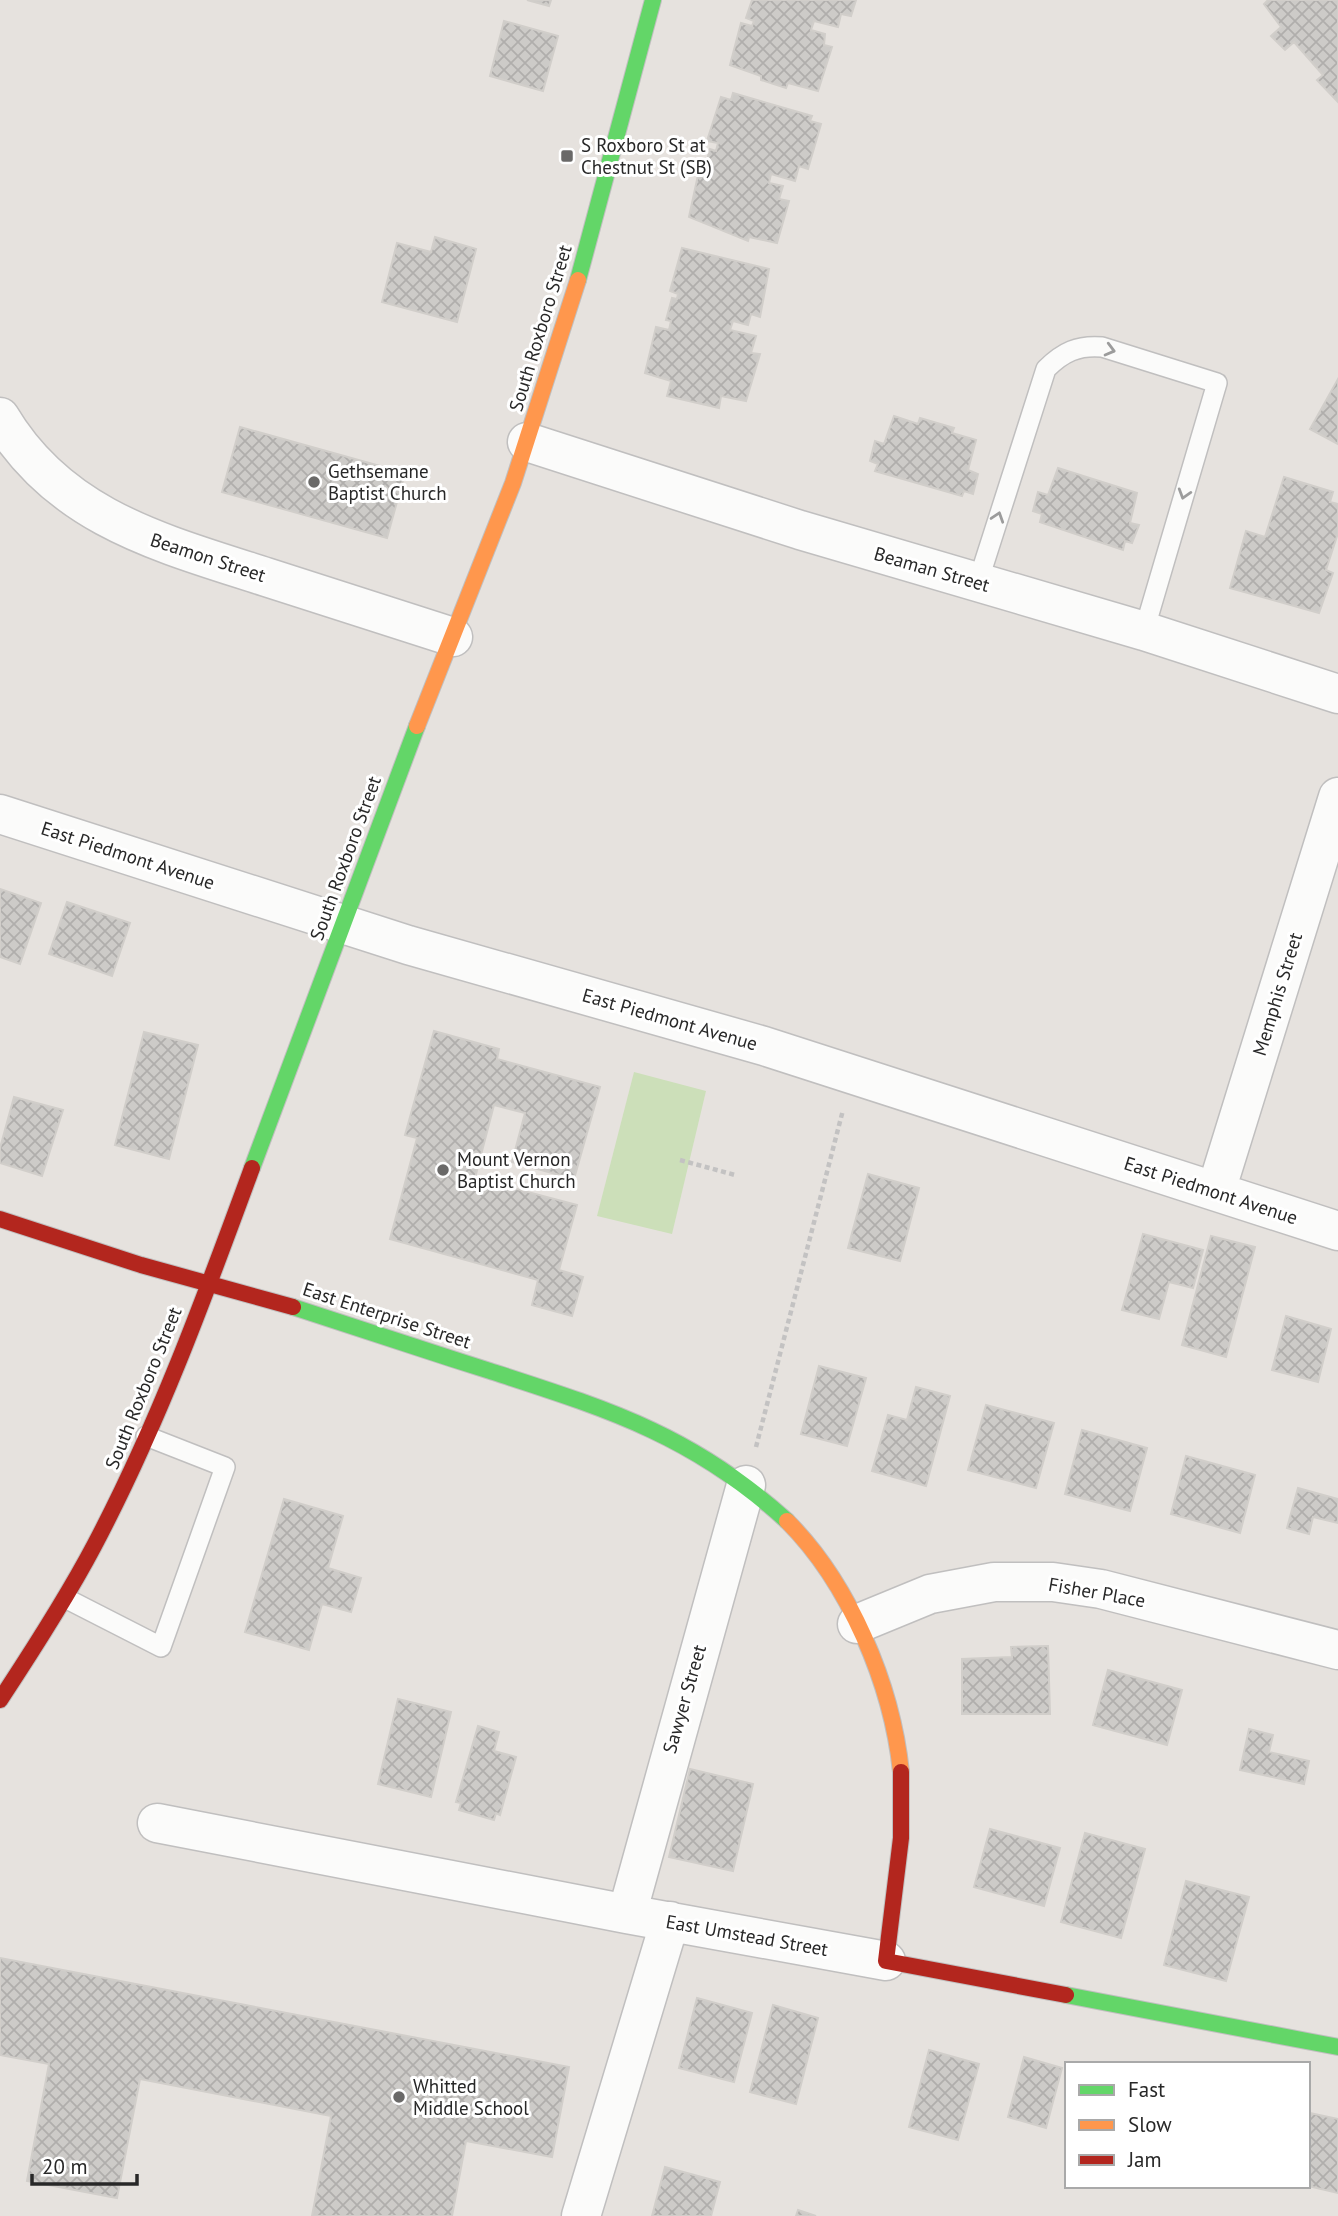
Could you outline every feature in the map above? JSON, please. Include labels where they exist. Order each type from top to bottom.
[{"type":"street","name":"South Roxboro Street","points":[[0,1700],[41,1643],[124,1491],[208,1283],[527,442],[580,270],[653,0]]},
{"type":"street","name":"Beamon Street","points":[[0,416],[33,463],[84,505],[120,526],[165,545],[453,637]]},
{"type":"street","name":"Beaman Street","points":[[527,442],[800,530],[1143,631],[1338,694]]},
{"type":"street","name":"Memphis Street","points":[[1216,1191],[1338,797]]},
{"type":"street","name":"East Piedmont Avenue","points":[[0,814],[344,922],[408,945],[764,1046],[1338,1231]]},
{"type":"street","name":"East Enterprise Street","points":[[0,1219],[259,1296],[615,1412],[667,1434],[714,1461],[746,1485],[779,1515],[833,1577],[857,1624],[883,1692],[900,1762],[903,1795],[900,1864],[886,1961]]},
{"type":"street","name":"Sawyer Street","points":[[626,1914],[746,1485]]},
{"type":"street","name":"Fisher Place","points":[[857,1624],[930,1594],[994,1582],[1053,1582],[1101,1589],[1338,1650]]},
{"type":"street","name":"East Umstead Street","points":[[157,1823],[1338,2047]]},
{"type":"street","points":[[581,2216],[670,1922]]},
{"type":"lane","points":[[978,582],[1046,369],[1060,355],[1083,346],[1102,347],[1217,383],[1143,631]]},
{"type":"lane","points":[[67,1599],[162,1647],[225,1466],[146,1436]]},
{"type":"path","points":[[756,1448],[843,1107]]},
{"type":"path","points":[[680,1160],[735,1175]]},
{"type":"green space","points":[[634,1072],[706,1091],[672,1234],[597,1216]]},
{"type":"building","points":[[527,0],[551,0],[549,6]]},
{"type":"building","points":[[752,0],[856,0],[851,16],[841,14],[838,27],[814,21],[811,30],[825,34],[824,45],[832,47],[818,91],[788,83],[786,88],[730,65],[741,23],[752,26],[754,21],[746,18]]},
{"type":"building","points":[[1268,0],[1338,0],[1338,102],[1317,80],[1323,75],[1294,42],[1285,50],[1271,36],[1281,27],[1264,4]]},
{"type":"building","points":[[504,21],[558,36],[543,91],[490,76]]},
{"type":"building","points":[[733,93],[812,116],[810,121],[821,124],[808,169],[799,166],[795,181],[771,174],[769,183],[783,186],[779,199],[789,201],[777,243],[749,237],[748,241],[689,217],[698,175],[708,178],[710,173],[704,171],[710,149],[716,151],[718,143],[707,141],[721,97],[731,100]]},
{"type":"building","points":[[435,237],[476,249],[457,322],[382,302],[397,243],[431,252]]},
{"type":"building","points":[[682,248],[769,269],[760,317],[751,314],[748,325],[733,321],[730,330],[756,336],[751,353],[760,354],[746,401],[721,396],[719,408],[667,396],[671,381],[645,373],[656,327],[669,330],[671,321],[666,320],[672,298],[677,299],[678,294],[670,291]]},
{"type":"building","points":[[1338,379],[1338,444],[1310,429]]},
{"type":"building","points":[[894,416],[918,424],[920,418],[954,428],[952,433],[976,440],[968,470],[978,474],[973,494],[964,491],[962,496],[875,471],[878,464],[870,461],[875,441],[884,444]]},
{"type":"building","name":"Gethsemane Baptist Church","points":[[240,427],[405,473],[387,538],[222,492]]},
{"type":"building","points":[[1058,468],[1137,493],[1130,523],[1139,525],[1132,543],[1125,541],[1123,550],[1040,522],[1042,514],[1033,511],[1038,492],[1048,495]]},
{"type":"building","points":[[1284,477],[1333,492],[1330,502],[1338,504],[1338,533],[1326,570],[1333,573],[1319,613],[1230,588],[1246,531],[1265,537]]},
{"type":"building","points":[[0,889],[41,903],[20,964],[0,957]]},
{"type":"building","points":[[67,902],[130,923],[112,976],[49,954]]},
{"type":"building","name":"Mount Vernon Baptist Church","points":[[434,1031],[499,1049],[497,1059],[600,1087],[574,1179],[512,1162],[525,1113],[494,1105],[475,1178],[577,1205],[559,1270],[583,1277],[572,1316],[532,1305],[538,1280],[390,1239],[417,1138],[405,1135]]},
{"type":"building","points":[[144,1032],[198,1045],[169,1159],[115,1145]]},
{"type":"building","points":[[14,1097],[63,1110],[42,1176],[0,1163],[0,1148]]},
{"type":"building","points":[[868,1174],[919,1188],[900,1261],[848,1248]]},
{"type":"building","points":[[1143,1234],[1203,1250],[1193,1288],[1169,1282],[1159,1319],[1122,1310]]},
{"type":"building","points":[[1211,1236],[1255,1247],[1226,1357],[1182,1345]]},
{"type":"building","points":[[1286,1316],[1331,1329],[1318,1382],[1272,1370]]},
{"type":"building","points":[[819,1366],[866,1378],[847,1446],[801,1434]]},
{"type":"building","points":[[916,1387],[950,1396],[926,1486],[872,1471],[888,1415],[907,1420]]},
{"type":"building","points":[[986,1405],[1054,1423],[1036,1488],[968,1470]]},
{"type":"building","points":[[1082,1430],[1147,1448],[1130,1511],[1065,1494]]},
{"type":"building","points":[[1186,1456],[1255,1475],[1240,1533],[1171,1514]]},
{"type":"building","points":[[1298,1488],[1338,1499],[1338,1523],[1313,1517],[1309,1534],[1287,1528]]},
{"type":"building","points":[[284,1499],[343,1516],[328,1568],[361,1578],[351,1612],[322,1604],[309,1650],[245,1632]]},
{"type":"building","points":[[1048,1646],[1050,1714],[962,1714],[962,1659],[1012,1657],[1011,1647]]},
{"type":"building","points":[[1108,1670],[1182,1690],[1167,1745],[1093,1725]]},
{"type":"building","points":[[398,1699],[451,1712],[431,1797],[378,1784]]},
{"type":"building","points":[[478,1726],[499,1732],[494,1751],[516,1757],[500,1815],[496,1813],[494,1820],[459,1810],[461,1803],[456,1802]]},
{"type":"building","points":[[1249,1729],[1273,1735],[1269,1752],[1309,1761],[1304,1784],[1240,1770]]},
{"type":"building","points":[[690,1769],[753,1784],[733,1871],[669,1857]]},
{"type":"building","points":[[990,1829],[1060,1848],[1044,1906],[974,1887]]},
{"type":"building","points":[[1085,1833],[1145,1849],[1121,1938],[1061,1922]]},
{"type":"building","points":[[1186,1881],[1249,1897],[1226,1981],[1164,1965]]},
{"type":"building","name":"Whitted Middle School","points":[[0,1958],[569,2067],[552,2157],[466,2141],[452,2216],[312,2216],[331,2116],[140,2079],[117,2198],[27,2181],[49,2064],[0,2055]]},
{"type":"building","points":[[697,1998],[752,2013],[734,2082],[679,2068]]},
{"type":"building","points":[[773,2005],[818,2018],[796,2104],[750,2092]]},
{"type":"building","points":[[929,2050],[979,2064],[958,2140],[909,2127]]},
{"type":"building","points":[[1024,2057],[1062,2068],[1046,2128],[1008,2117]]},
{"type":"building","points":[[1310,2113],[1338,2119],[1338,2193],[1310,2186]]},
{"type":"building","points":[[665,2167],[720,2182],[711,2216],[652,2216]]},
{"type":"building","points":[[798,2210],[816,2216],[796,2216]]},
{"type":"traffic: fast","points":[[578,280],[653,0]]},
{"type":"traffic: fast","points":[[252,1168],[417,726]]},
{"type":"traffic: fast","points":[[293,1307],[611,1412],[683,1446],[717,1467],[752,1491],[787,1521]]},
{"type":"traffic: fast","points":[[1066,1995],[1338,2047]]},
{"type":"traffic: slow","points":[[417,726],[513,483],[578,280]]},
{"type":"traffic: slow","points":[[787,1521],[830,1574],[864,1637],[888,1704],[901,1772]]},
{"type":"traffic: jam","points":[[0,1700],[72,1585],[139,1454],[179,1360],[252,1168]]},
{"type":"traffic: jam","points":[[0,1219],[141,1265],[293,1307]]},
{"type":"traffic: jam","points":[[901,1772],[901,1838],[886,1961],[1066,1995]]},
{"type":"place","name":"S Roxboro St at Chestnut St (SB)","points":[[567,156]]},
{"type":"place","name":"Gethsemane Baptist Church","points":[[314,482]]},
{"type":"place","name":"Mount Vernon Baptist Church","points":[[443,1170]]},
{"type":"place","name":"Whitted Middle School","points":[[399,2097]]}]
